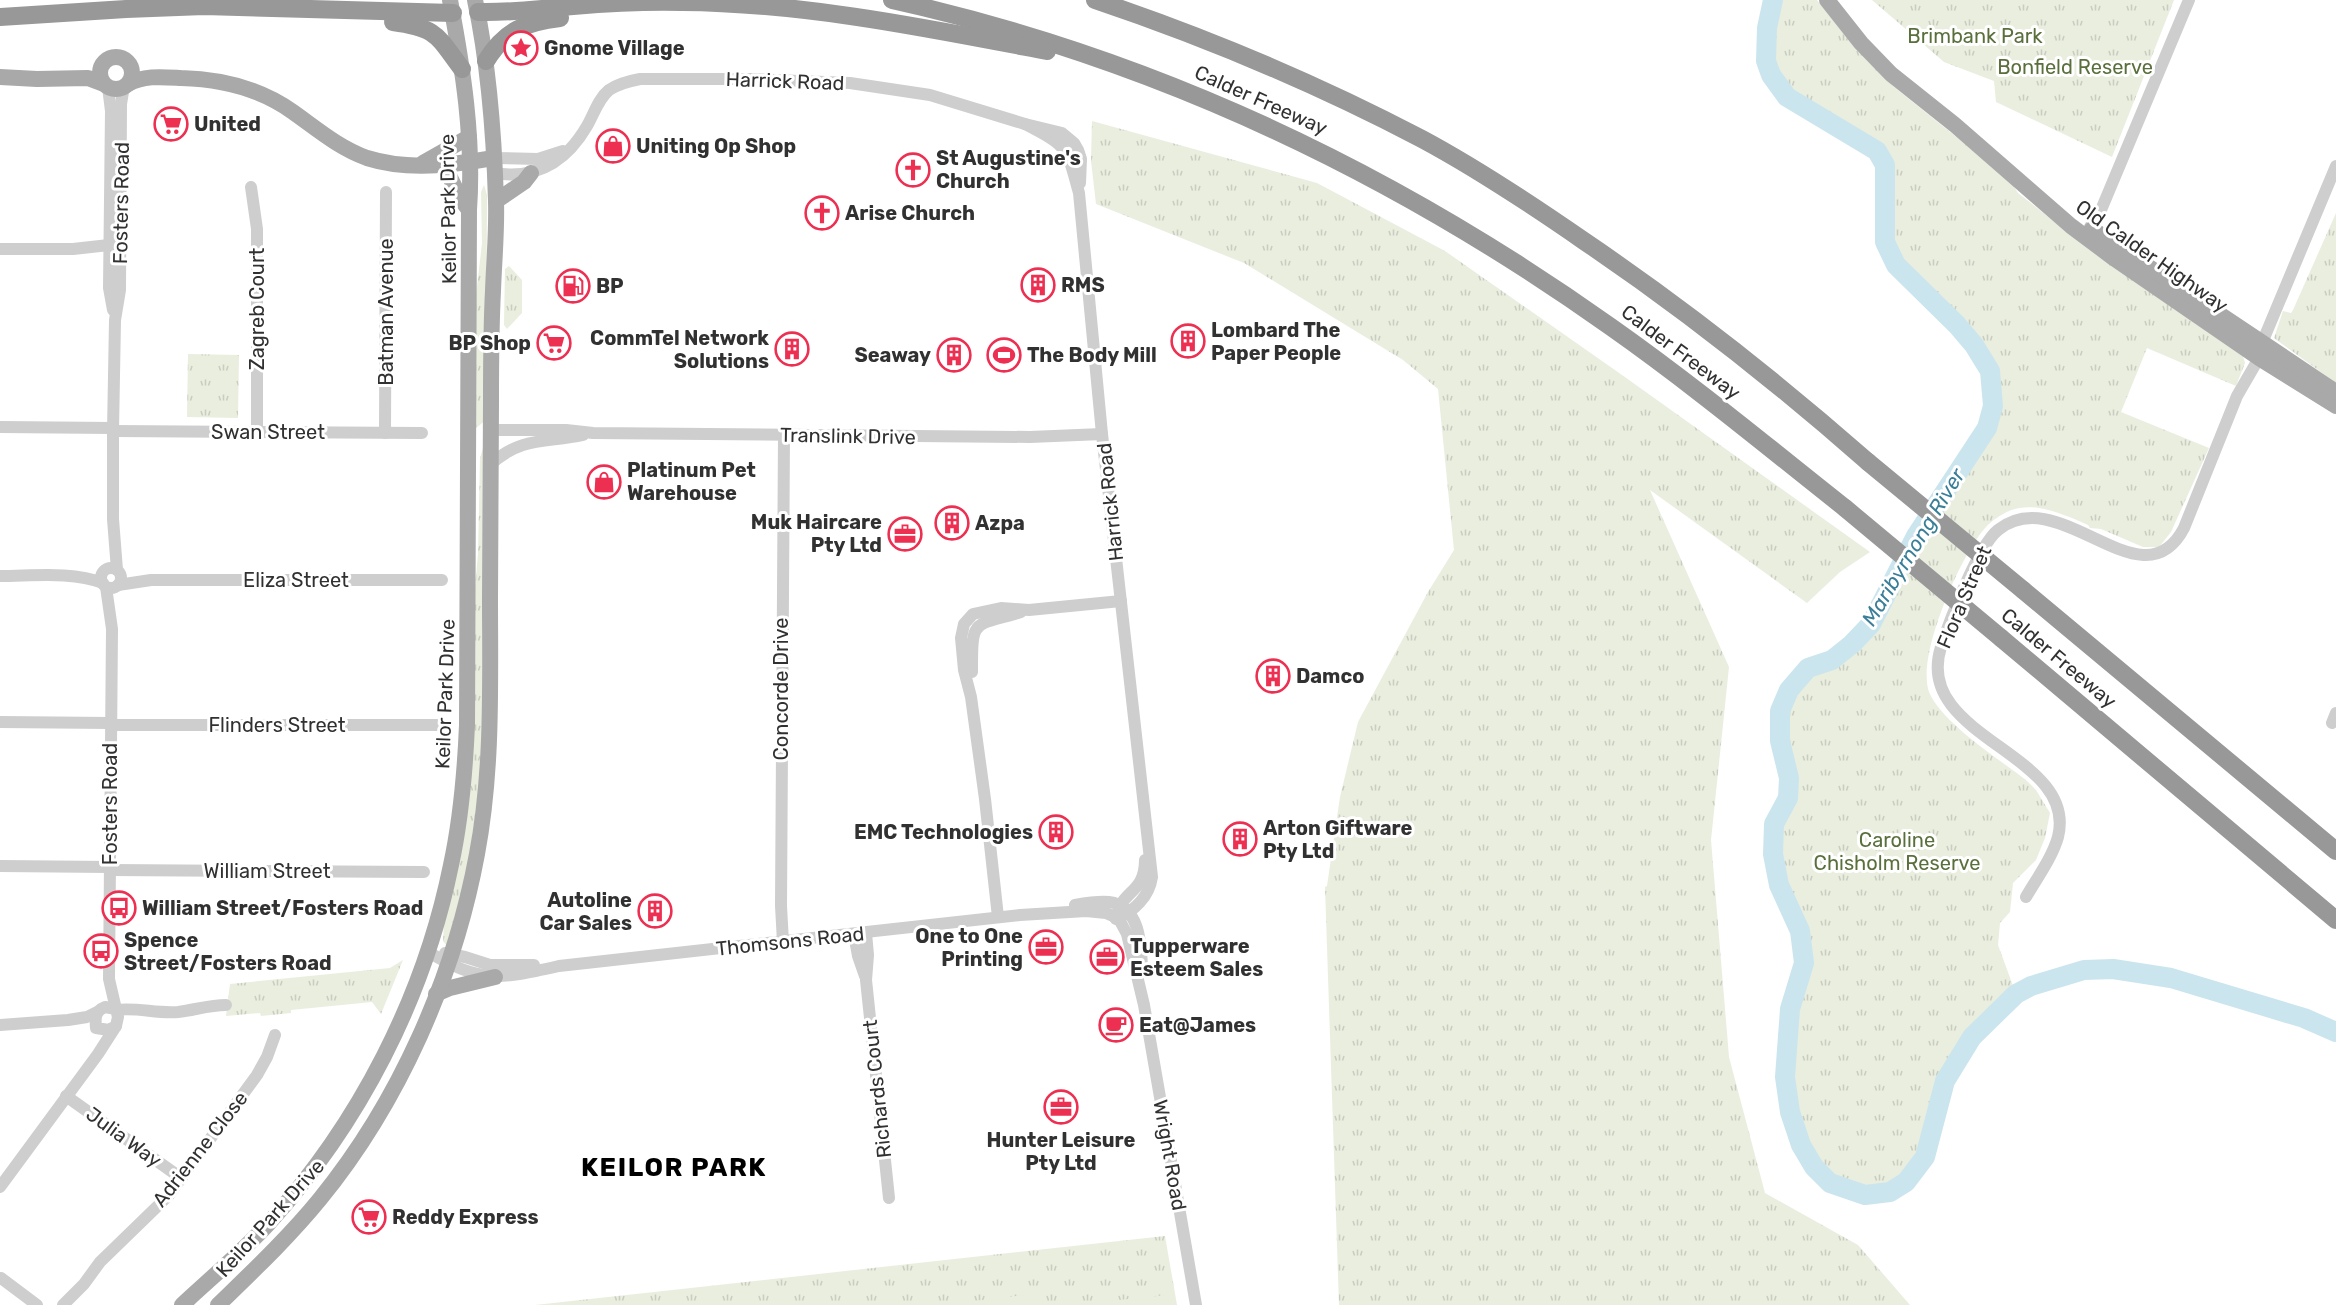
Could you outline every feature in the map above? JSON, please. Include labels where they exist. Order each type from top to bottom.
[{"type":"highway","name":"Calder Freeway","points":[[892,0],[1039,38],[1145,74],[1316,149],[1367,175],[1484,242],[1611,326],[1845,508],[2336,920]]},
{"type":"highway","name":"Calder Freeway","points":[[1095,0],[1282,71],[1353,104],[1424,140],[1549,217],[1676,305],[1807,408],[1868,462],[2336,851]]},
{"type":"highway","points":[[1132,0],[1286,66],[1424,140]]},
{"type":"highway","points":[[477,6],[516,11],[627,2],[683,2],[860,17],[973,36],[1145,74]]},
{"type":"highway","points":[[486,61],[502,39],[519,28],[543,20],[640,10],[738,5]]},
{"type":"highway","points":[[0,17],[167,7],[304,9],[406,14],[451,7]]},
{"type":"highway","points":[[304,9],[418,27],[435,34],[442,40],[462,69]]},
{"type":"main road","name":"Old Calder Highway","points":[[1827,0],[1870,52],[1905,86],[2021,173],[2087,231],[2260,350],[2336,406]]},
{"type":"main road","points":[[451,7],[477,6]]},
{"type":"main road","name":"Keilor Park Drive","points":[[218,1305],[263,1261],[320,1199],[351,1157],[383,1105],[413,1047],[450,959],[477,853],[488,763],[491,347],[496,201],[486,61],[477,6]]},
{"type":"main road","name":"Keilor Park Drive","points":[[182,1305],[268,1224],[341,1130],[387,1051],[407,1007],[427,951],[452,864],[465,768],[467,714],[469,210],[461,165],[469,137],[462,69],[451,7]]},
{"type":"main road","points":[[6,77],[52,69],[77,69],[115,56],[169,77]]},
{"type":"main road","points":[[105,60],[99,75],[116,85]]},
{"type":"main road","points":[[116,85],[132,75],[128,61]]},
{"type":"main road","points":[[6,77],[88,78],[116,85],[139,79],[169,77],[205,79],[242,87],[282,106],[351,152],[382,162],[494,166]]},
{"type":"main road","points":[[419,165],[469,137]]},
{"type":"main road","points":[[461,165],[460,198],[469,210]]},
{"type":"main road","points":[[496,201],[524,182],[531,173]]},
{"type":"main road","name":"Old Calder Highway","points":[[2260,350],[2336,392]]},
{"type":"main road","points":[[469,430],[492,430]]},
{"type":"main road","points":[[436,994],[450,988],[495,977]]},
{"type":"main road","points":[[301,1184],[320,1199]]},
{"type":"street","points":[[2087,231],[2101,210],[2189,0]]},
{"type":"street","name":"Harrick Road","points":[[494,166],[513,175],[531,173],[555,164],[580,137],[605,94],[617,86],[640,79],[750,80],[870,85],[956,101],[1025,124],[1052,138],[1065,148],[1079,193],[1102,434],[1152,877],[1146,893],[1116,919]]},
{"type":"street","name":"Fosters Road","points":[[116,85],[121,104],[113,249],[120,290],[115,320],[113,430],[109,979],[116,1010]]},
{"type":"street","points":[[494,166],[538,159],[560,153],[572,146]]},
{"type":"street","name":"Flora Street","points":[[2026,897],[2052,852],[2058,836],[2059,819],[2056,802],[2043,783],[1952,707],[1942,689],[1938,674],[1940,650],[1978,558],[1988,540],[1999,529],[2013,522],[2036,518],[2055,522],[2137,555],[2155,556],[2173,545],[2184,528],[2237,396],[2260,350],[2336,165]]},
{"type":"street","name":"Zagreb Court","points":[[251,187],[257,230],[257,432]]},
{"type":"street","name":"Batman Avenue","points":[[385,433],[386,192]]},
{"type":"street","points":[[0,249],[113,249]]},
{"type":"street","name":"Swan Street","points":[[0,427],[422,433]]},
{"type":"street","name":"Translink Drive","points":[[492,430],[1058,437],[1102,434]]},
{"type":"street","name":"Translink Drive","points":[[491,464],[507,451],[525,443],[567,439],[593,433]]},
{"type":"street","name":"Concorde Drive","points":[[783,942],[781,882],[784,435]]},
{"type":"street","name":"Eliza Street","points":[[0,576],[70,576],[93,579],[150,580],[442,580]]},
{"type":"street","points":[[998,917],[971,697],[971,644],[974,632],[987,621],[1029,610],[1120,601]]},
{"type":"street","name":"Flinders Street","points":[[0,722],[443,725]]},
{"type":"street","name":"William Street","points":[[0,866],[424,872]]},
{"type":"street","name":"Thomsons Road","points":[[1020,915],[1096,902],[1108,902],[1125,909]]},
{"type":"street","name":"Wright Road","points":[[1125,909],[1134,920],[1140,942],[1144,1005]]},
{"type":"street","name":"Thomsons Road","points":[[450,959],[464,972],[506,977],[559,966],[998,917],[1098,912],[1106,913],[1116,919]]},
{"type":"street","name":"Wright Road","points":[[1116,919],[1124,927],[1130,942],[1144,1005],[1196,1305]]},
{"type":"street","name":"Richards Court","points":[[860,934],[868,955],[866,980],[889,1198]]},
{"type":"street","name":"Thomsons Road","points":[[427,951],[450,959],[501,966],[559,966]]},
{"type":"street","name":"Fosters Road","points":[[99,1010],[109,979]]},
{"type":"street","points":[[0,1025],[87,1017],[108,1007],[116,1010],[136,1008],[177,1012],[205,1006],[226,1005]]},
{"type":"street","points":[[91,1061],[96,1044],[99,1010]]},
{"type":"street","points":[[0,1187],[116,1025],[118,1017],[116,1010]]},
{"type":"street","points":[[68,1020],[109,1030],[128,1016],[145,1010]]},
{"type":"street","name":"Adrienne Close","points":[[63,1305],[84,1284],[100,1262],[169,1194],[257,1075],[276,1035]]},
{"type":"street","name":"Julia Way","points":[[66,1096],[181,1178]]},
{"type":"street","points":[[1,1278],[37,1305]]},
{"type":"green space","name":"Caroline Chisholm Reserve","points":[[1773,0],[1817,0],[1854,46],[1894,87],[2010,180],[2018,193],[2089,249],[2243,356],[2245,363],[2236,386],[2147,348],[2121,412],[2209,448],[2171,532],[2159,547],[2143,547],[2049,510],[2019,508],[2003,514],[1986,527],[1965,559],[1943,606],[1929,655],[1927,676],[1929,692],[1936,704],[1958,728],[2036,790],[2050,813],[2045,838],[2036,860],[2013,883],[2010,912],[2000,923],[1998,945],[2016,994],[1972,1037],[1945,1081],[1925,1157],[1906,1182],[1890,1192],[1865,1195],[1830,1183],[1814,1167],[1801,1145],[1790,1112],[1785,1077],[1790,1009],[1804,963],[1800,931],[1779,885],[1773,854],[1774,824],[1788,798],[1789,778],[1780,741],[1780,711],[1789,690],[1808,668],[1832,660],[1852,644],[1871,624],[1916,536],[1987,428],[1993,406],[1990,371],[1974,345],[1896,265],[1885,242],[1885,165],[1877,151],[1787,97],[1771,75],[1766,61],[1767,28]]},
{"type":"green space","name":"Bonfield Reserve","points":[[1872,0],[2174,0],[2112,157],[1996,102],[1994,81],[1944,62]]},
{"type":"green space","points":[[1092,121],[1317,183],[1445,251],[1870,552],[1840,572],[1807,603],[1650,490],[1729,667],[1711,840],[1729,1057],[1765,1193],[1858,1245],[1910,1305],[1339,1305],[1325,887],[1327,886],[1340,797],[1358,722],[1428,592],[1454,550],[1438,389],[1403,360],[1244,263],[1096,204],[1091,161]]},
{"type":"green space","points":[[484,185],[487,195],[486,420],[476,428],[476,295],[482,243],[481,192]]},
{"type":"green space","points":[[2336,213],[2336,383],[2274,338],[2283,311],[2291,313],[2293,310]]},
{"type":"green space","points":[[509,266],[522,280],[522,313],[507,329],[504,325],[505,269]]},
{"type":"green space","points":[[188,354],[239,355],[238,418],[187,417]]},
{"type":"green space","points":[[483,448],[482,767],[467,873],[447,946],[443,941],[444,922],[478,554],[480,458]]},
{"type":"green space","points":[[403,960],[381,1014],[372,1002],[291,1010],[291,1013],[261,1016],[260,1013],[226,1016],[230,984],[390,968]]},
{"type":"green space","points":[[1165,1236],[1177,1305],[535,1305]]},
{"type":"green space","points":[[1025,1295],[1026,1305],[941,1305]]},
{"type":"green space","points":[[1168,1295],[1169,1305],[1069,1305]]},
{"type":"waterway","name":"Maribyrnong River","points":[[1773,0],[1767,28],[1766,61],[1771,75],[1787,97],[1877,151],[1885,165],[1885,242],[1896,265],[1974,345],[1990,371],[1993,406],[1987,428],[1916,536],[1871,624],[1852,644],[1832,660],[1808,668],[1789,690],[1780,711],[1780,741],[1789,778],[1788,798],[1774,824],[1773,854],[1779,885],[1800,931],[1804,963],[1790,1009],[1785,1077],[1790,1112],[1801,1145],[1814,1167],[1830,1183],[1865,1195],[1890,1192],[1906,1182],[1925,1157],[1945,1081],[1972,1037],[2016,994],[2031,986],[2084,970],[2113,969],[2171,978],[2304,1018],[2336,1032]]},
{"type":"place","name":"Gnome Village","points":[[521,48]]},
{"type":"place","name":"United","points":[[171,124]]},
{"type":"place","name":"Uniting Op Shop","points":[[613,146]]},
{"type":"place","name":"St Augustine's Church","points":[[913,170]]},
{"type":"place","name":"Arise Church","points":[[822,213]]},
{"type":"place","name":"RMS","points":[[1038,285]]},
{"type":"place","name":"BP","points":[[573,286]]},
{"type":"place","name":"Lombard The Paper People","points":[[1188,341]]},
{"type":"place","name":"BP Shop","points":[[554,343]]},
{"type":"place","name":"CommTel Network Solutions","points":[[792,349]]},
{"type":"place","name":"Seaway","points":[[954,355]]},
{"type":"place","name":"The Body Mill","points":[[1004,355]]},
{"type":"place","name":"Platinum Pet Warehouse","points":[[604,482]]},
{"type":"place","name":"Azpa","points":[[952,523]]},
{"type":"place","name":"Muk Haircare Pty Ltd","points":[[905,534]]},
{"type":"place","name":"Damco","points":[[1273,676]]},
{"type":"place","name":"EMC Technologies","points":[[1056,832]]},
{"type":"place","name":"Arton Giftware Pty Ltd","points":[[1240,839]]},
{"type":"place","name":"William Street/Fosters Road","points":[[119,908]]},
{"type":"place","name":"Autoline Car Sales","points":[[655,911]]},
{"type":"place","name":"One to One Printing","points":[[1046,947]]},
{"type":"place","name":"Spence Street/Fosters Road","points":[[101,951]]},
{"type":"place","name":"Tupperware Esteem Sales","points":[[1107,957]]},
{"type":"place","name":"Eat@James","points":[[1116,1025]]},
{"type":"place","name":"Hunter Leisure Pty Ltd","points":[[1061,1107]]},
{"type":"place","name":"Reddy Express","points":[[369,1217]]},
{"type":"district","name":"KEILOR PARK","points":[[674,1167]]},
{"type":"park label","name":"Brimbank Park","points":[[1975,36]]}]
